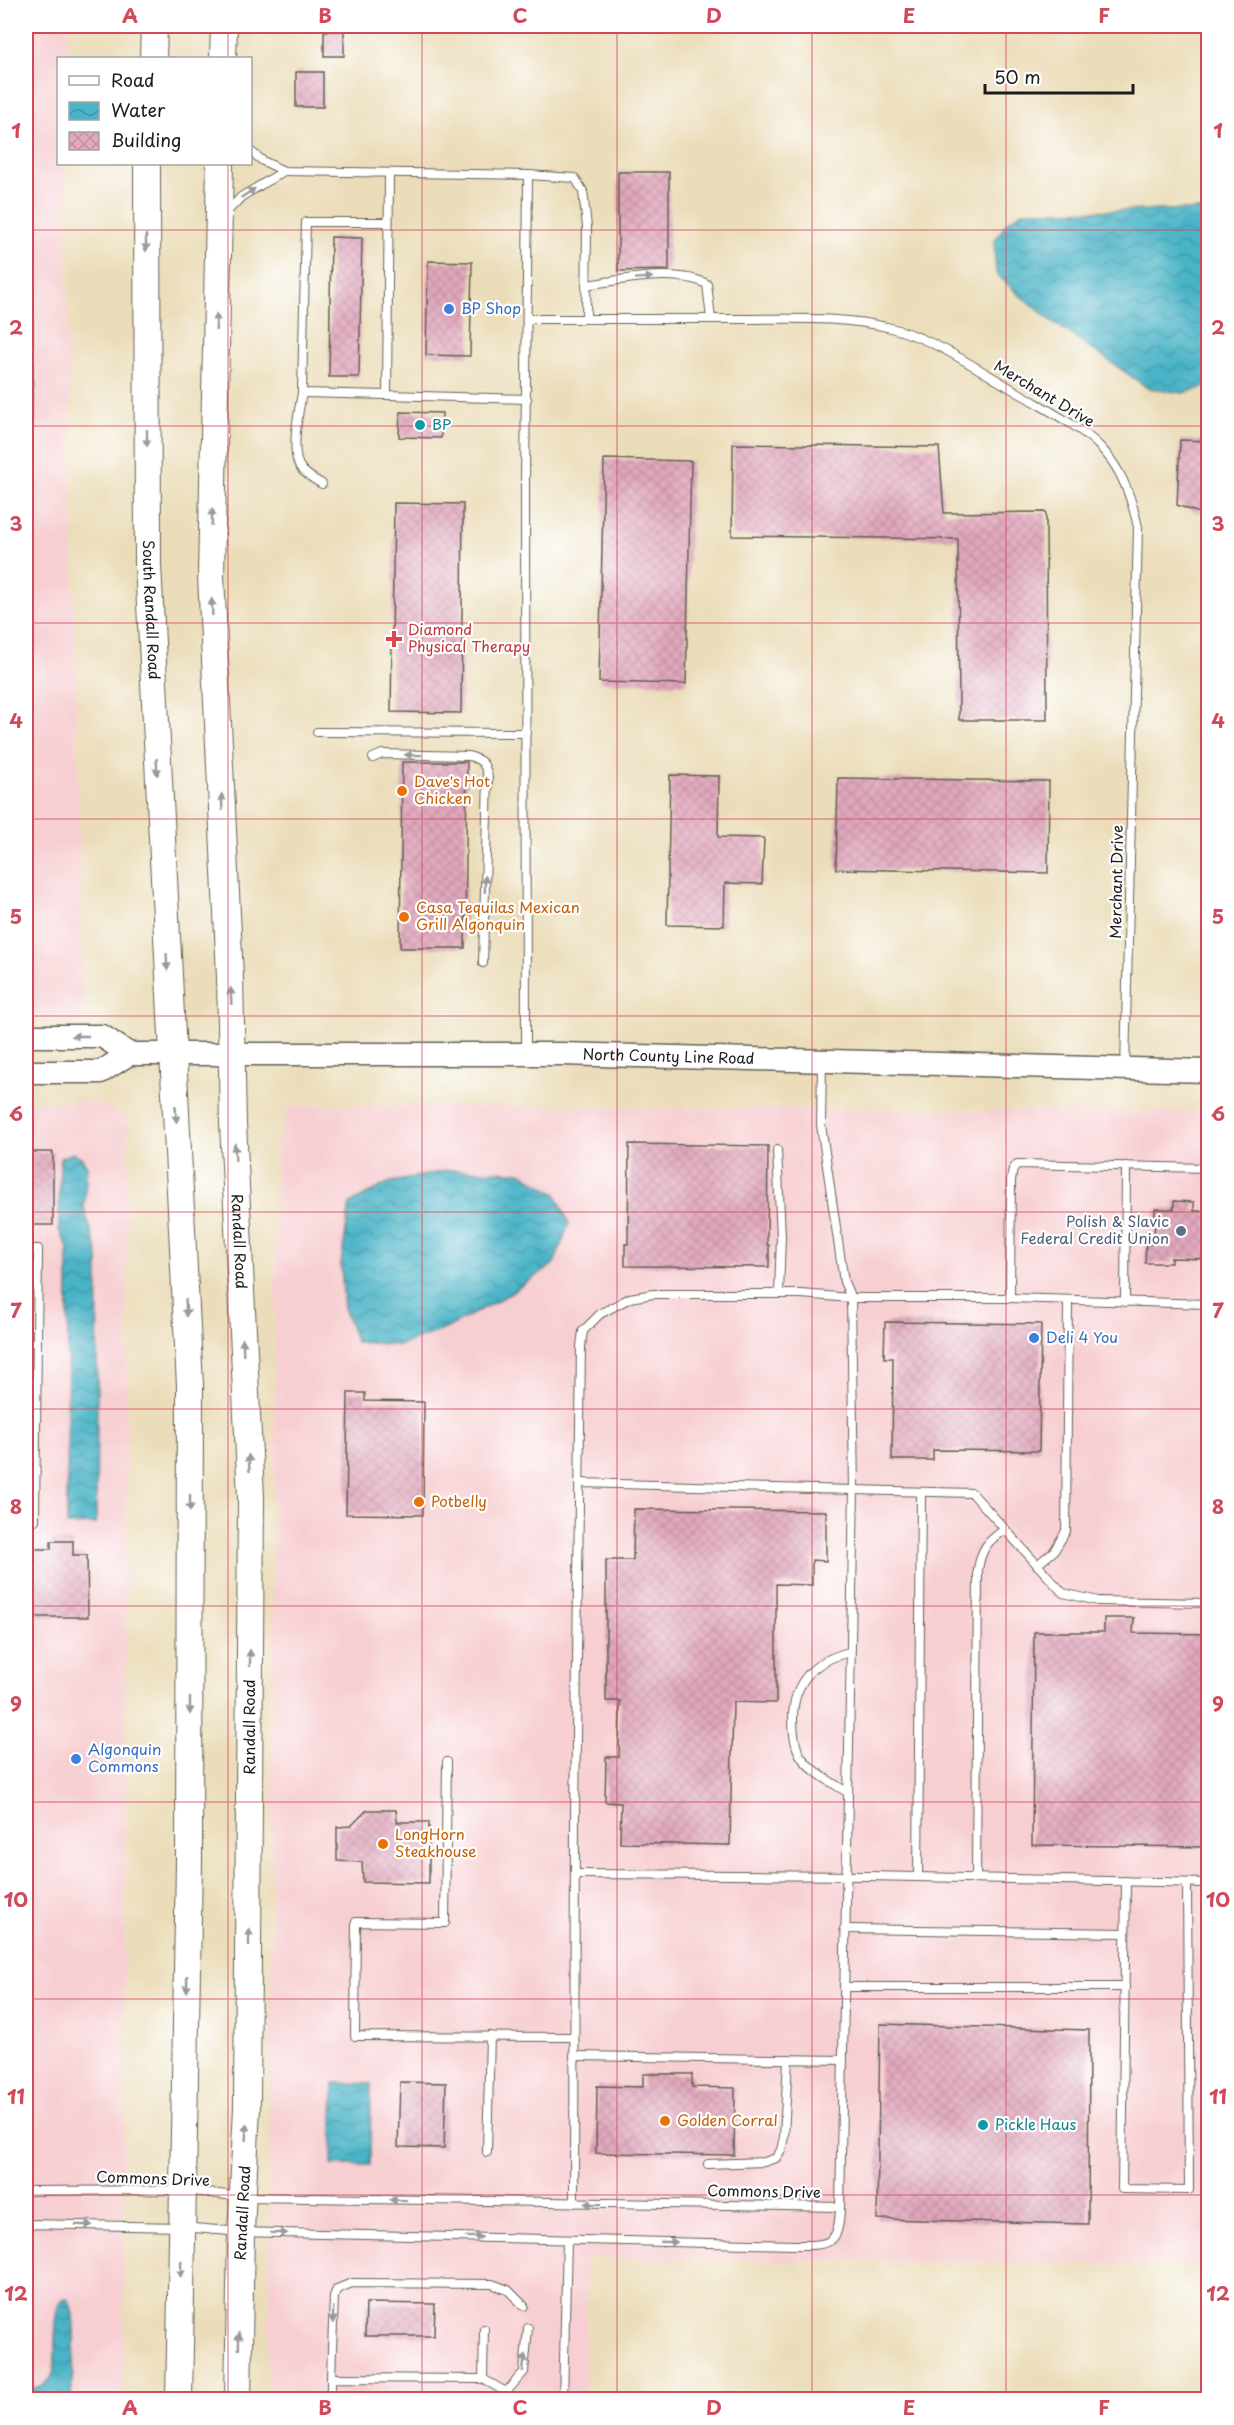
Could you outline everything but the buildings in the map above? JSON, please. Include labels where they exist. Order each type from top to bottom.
[{"type":"main road","points":[[153,57],[154,26]]},
{"type":"main road","points":[[223,57],[224,26]]},
{"type":"main road","name":"South Randall Road","points":[[147,165],[148,565],[172,1055]]},
{"type":"main road","points":[[220,165],[211,576],[233,1055]]},
{"type":"main road","points":[[172,1055],[190,1397],[189,1863],[179,2400]]},
{"type":"main road","name":"Randall Road","points":[[233,1055],[234,1135],[251,1497],[248,2083],[241,2232],[238,2400]]},
{"type":"street","points":[[26,1036],[102,1036],[129,1054],[101,1072],[26,1072]]},
{"type":"street","name":"North County Line Road","points":[[129,1054],[526,1054],[1209,1071]]},
{"type":"lane","points":[[252,153],[263,161],[284,171],[528,175],[575,178],[583,191],[587,227],[586,320]]},
{"type":"lane","points":[[218,222],[241,197],[284,171]]},
{"type":"lane","points":[[387,395],[389,173]]},
{"type":"lane","points":[[526,1054],[525,484],[528,175]]},
{"type":"lane","points":[[26,214],[28,214],[27,442]]},
{"type":"lane","points":[[322,484],[310,477],[299,466],[296,455],[302,393],[306,222],[388,222]]},
{"type":"lane","points":[[586,285],[652,278],[697,279],[707,284],[711,320]]},
{"type":"lane","name":"Merchant Drive","points":[[528,320],[837,320],[892,328],[946,352],[1072,424],[1096,442],[1115,463],[1131,495],[1138,527],[1125,1069]]},
{"type":"lane","points":[[302,393],[527,399]]},
{"type":"lane","points":[[317,732],[526,733]]},
{"type":"lane","points":[[372,758],[382,754],[469,756],[481,760],[486,766],[488,777],[483,963]]},
{"type":"lane","points":[[822,1061],[822,1125],[844,1282],[851,1298],[854,1490],[840,2207]]},
{"type":"lane","points":[[777,1150],[781,1236],[779,1294]]},
{"type":"lane","points":[[1010,1298],[1011,1180],[1013,1169],[1017,1164],[1209,1168]]},
{"type":"lane","points":[[1125,1302],[1126,1166]]},
{"type":"lane","points":[[26,1249],[38,1248],[35,1520],[26,1520]]},
{"type":"lane","points":[[573,2203],[574,1874],[583,1331],[600,1314],[630,1298],[653,1294],[1010,1298],[1209,1304]]},
{"type":"lane","points":[[1037,1564],[1054,1551],[1066,1531],[1068,1300]]},
{"type":"lane","points":[[579,1483],[972,1493],[1063,1593],[1098,1601],[1209,1603]]},
{"type":"lane","points":[[918,1877],[921,1492]]},
{"type":"lane","points":[[976,1878],[978,1569],[980,1555],[989,1540],[1005,1528]]},
{"type":"lane","points":[[847,1792],[825,1779],[800,1754],[793,1733],[793,1711],[797,1689],[804,1676],[828,1658],[850,1652]]},
{"type":"lane","points":[[447,1762],[446,1923],[356,1922],[355,2036],[574,2037]]},
{"type":"lane","points":[[574,1874],[918,1877],[1209,1883]]},
{"type":"lane","points":[[1126,1881],[1122,2189],[1189,2190],[1187,1883]]},
{"type":"lane","points":[[844,1929],[1125,1933]]},
{"type":"lane","points":[[844,1987],[1125,1987]]},
{"type":"lane","points":[[487,2152],[490,2037]]},
{"type":"lane","points":[[573,2056],[843,2060]]},
{"type":"lane","points":[[708,2164],[764,2162],[776,2158],[781,2150],[784,2137],[788,2059]]},
{"type":"lane","name":"Commons Drive","points":[[26,2191],[184,2190],[244,2197],[840,2207],[840,2228],[826,2243],[818,2245],[241,2232],[182,2227],[26,2224]]},
{"type":"lane","points":[[563,2400],[567,2240]]},
{"type":"lane","points":[[331,2400],[334,2296],[337,2289],[352,2283],[492,2284],[508,2290],[524,2306]]},
{"type":"lane","points":[[331,2378],[483,2379],[506,2396],[524,2372],[528,2328]]},
{"type":"lane","points":[[483,2379],[484,2329]]},
{"type":"shaded area","points":[[26,26],[68,26],[67,57],[57,57],[57,165],[65,165],[83,1022],[26,1022]]},
{"type":"shaded area","name":"Algonquin Commons","points":[[26,1102],[97,1102],[128,1118],[123,2399],[26,2400]]},
{"type":"shaded area","points":[[318,1105],[1208,1112],[1208,2265],[587,2258],[585,2399],[268,2400],[276,1144],[289,1107]]},
{"type":"water","points":[[1208,210],[1208,386],[1183,393],[1148,388],[1052,321],[996,273],[994,242],[1007,222],[1024,211]]},
{"type":"water","points":[[73,1153],[81,1157],[87,1166],[84,1208],[98,1254],[96,1524],[67,1525],[68,1248],[59,1229],[60,1158]]},
{"type":"water","points":[[448,1170],[520,1172],[556,1194],[569,1223],[554,1264],[504,1297],[445,1329],[400,1345],[356,1342],[344,1310],[341,1264],[350,1204],[388,1183]]},
{"type":"water","points":[[334,2083],[371,2084],[370,2165],[332,2165]]},
{"type":"water","points":[[68,2299],[74,2332],[71,2399],[26,2399],[26,2389],[44,2385],[52,2375],[58,2305]]},
{"type":"place","name":"BP Shop","points":[[449,309]]},
{"type":"place","name":"BP","points":[[420,425]]},
{"type":"place","name":"Diamond Physical Therapy","points":[[394,639]]},
{"type":"place","name":"Dave's Hot Chicken","points":[[402,791]]},
{"type":"place","name":"Casa Tequilas Mexican Grill Algonquin","points":[[404,917]]},
{"type":"place","name":"Polish & Slavic Federal Credit Union","points":[[1181,1231]]},
{"type":"place","name":"Deli 4 You","points":[[1034,1338]]},
{"type":"place","name":"Potbelly","points":[[419,1502]]},
{"type":"place","name":"Algonquin Commons","points":[[76,1759]]},
{"type":"place","name":"LongHorn Steakhouse","points":[[383,1844]]},
{"type":"place","name":"Golden Corral","points":[[665,2121]]},
{"type":"place","name":"Pickle Haus","points":[[983,2125]]}]
